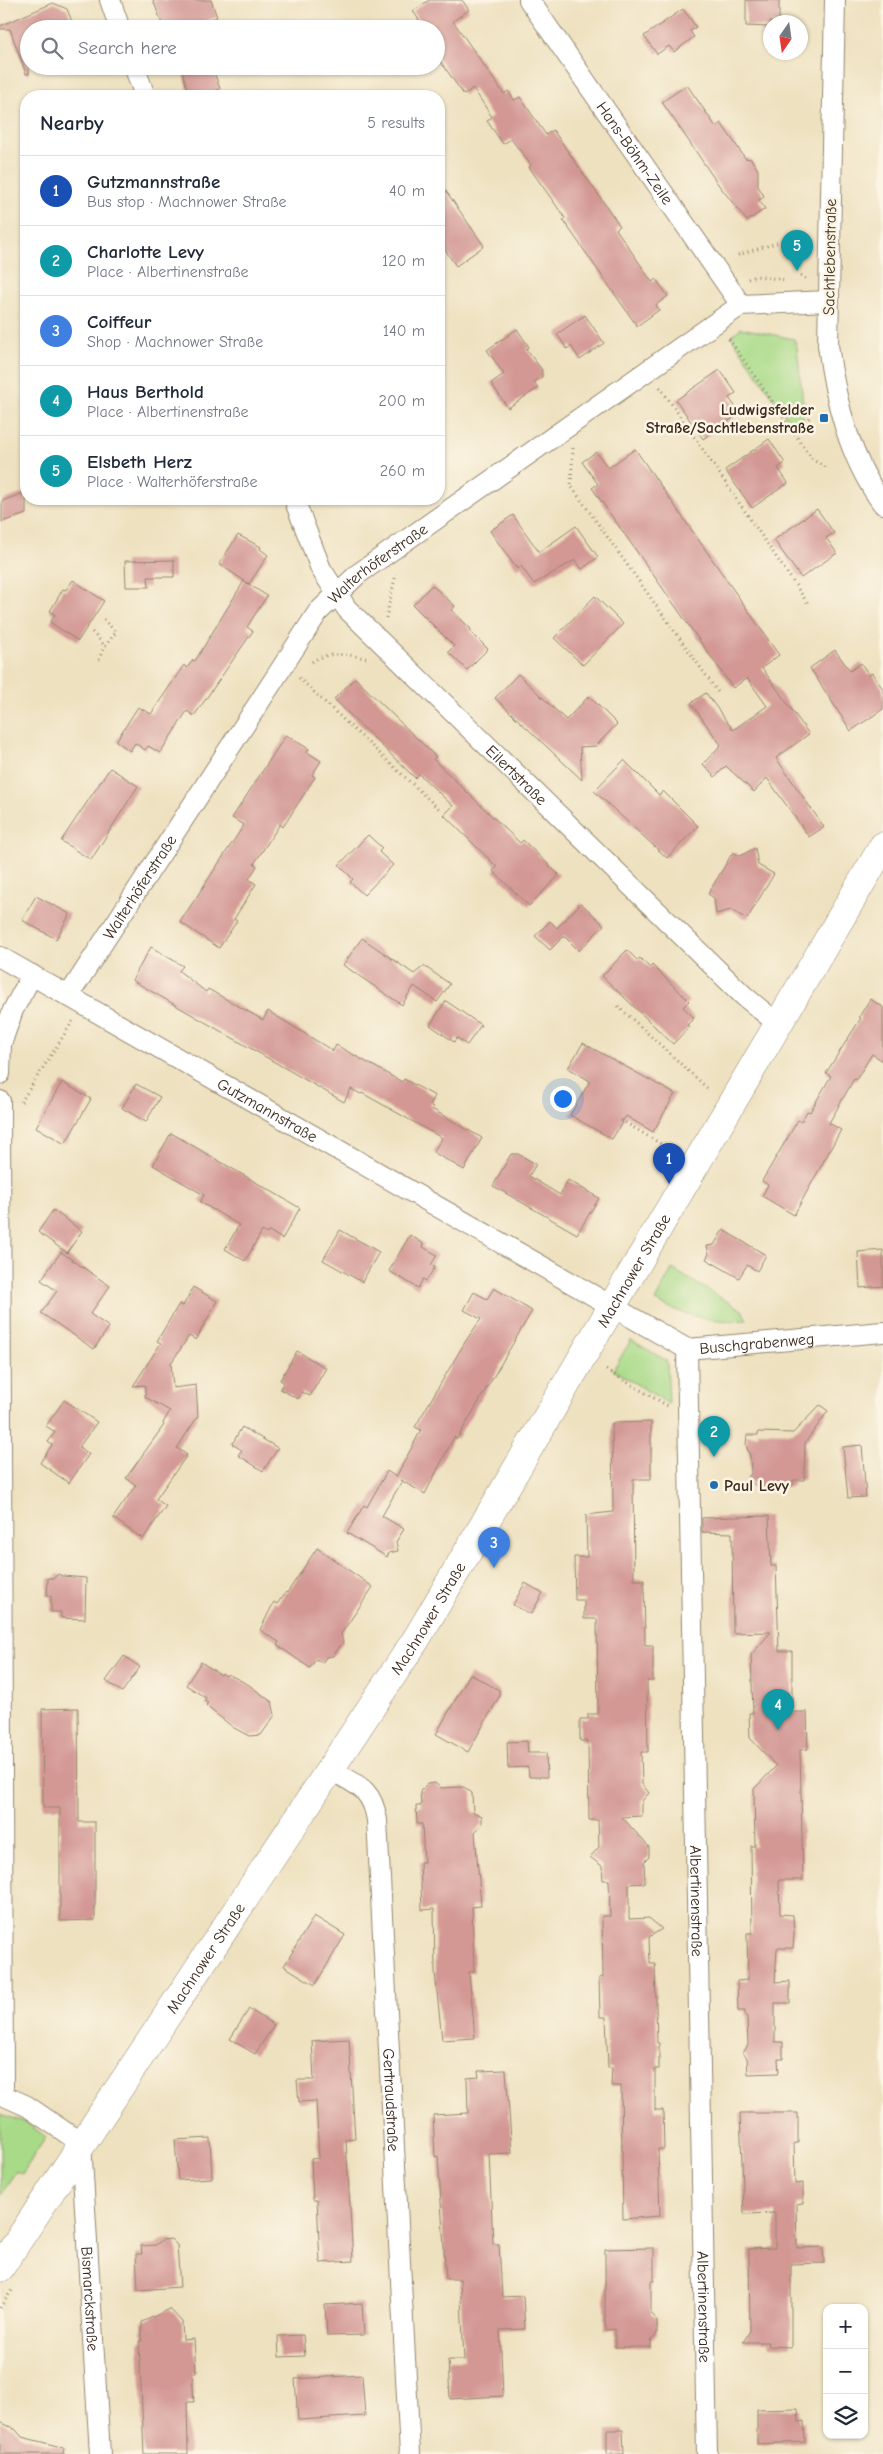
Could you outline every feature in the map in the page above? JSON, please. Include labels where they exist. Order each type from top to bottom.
[{"type":"main road","name":"Machnower Straße","points":[[0,2268],[417,1638],[883,846]]},
{"type":"street","points":[[110,0],[117,20]]},
{"type":"street","name":"Hans-Böhm-Zeile","points":[[530,0],[741,305]]},
{"type":"street","name":"Sachtlebenstraße","points":[[836,0],[828,345],[834,389],[850,442],[883,504]]},
{"type":"street","points":[[137,75],[143,90]]},
{"type":"street","points":[[741,305],[828,301]]},
{"type":"street","name":"Walterhöferstraße","points":[[69,995],[312,620],[335,594],[358,574],[741,305]]},
{"type":"street","name":"Eilertstraße","points":[[296,505],[321,569],[335,594],[347,609],[744,996],[778,1024]]},
{"type":"street","name":"Gutzmannstraße","points":[[0,956],[32,976],[69,995],[613,1305]]},
{"type":"street","points":[[0,1074],[1,1044],[13,1010],[32,976]]},
{"type":"street","points":[[9,1103],[2,2094],[27,2106],[82,2143]]},
{"type":"street","name":"Buschgrabenweg","points":[[613,1305],[687,1349],[883,1332]]},
{"type":"street","name":"Albertinenstraße","points":[[687,1349],[707,2454]]},
{"type":"street","name":"Gertraudstraße","points":[[331,1770],[364,1788],[374,1802],[377,1820],[410,2454]]},
{"type":"street","name":"Bismarckstraße","points":[[82,2143],[100,2454]]},
{"type":"path","points":[[738,255],[802,235]]},
{"type":"path","points":[[726,335],[813,460],[827,468]]},
{"type":"path","points":[[658,384],[808,605]]},
{"type":"path","points":[[790,428],[810,418]]},
{"type":"path","points":[[574,443],[571,486],[720,694]]},
{"type":"path","points":[[385,624],[392,584],[399,566]]},
{"type":"path","points":[[99,660],[105,646],[116,632],[102,618]]},
{"type":"path","points":[[92,632],[105,646]]},
{"type":"path","points":[[309,664],[316,659],[335,655],[371,659]]},
{"type":"path","points":[[295,674],[439,809]]},
{"type":"path","points":[[618,1006],[707,1088]]},
{"type":"path","points":[[9,1103],[75,1019]]},
{"type":"path","points":[[621,1120],[671,1150]]},
{"type":"path","points":[[606,1370],[673,1409]]},
{"type":"green space","points":[[741,328],[794,339],[797,347],[803,417],[791,424],[731,336]]},
{"type":"green space","points":[[672,1269],[742,1310],[747,1320],[735,1321],[699,1317],[677,1311],[655,1301]]},
{"type":"green space","points":[[631,1340],[667,1361],[669,1404],[613,1370]]},
{"type":"green space","points":[[0,2114],[27,2123],[46,2137],[22,2174],[16,2171],[0,2196]]},
{"type":"building","points":[[153,0],[211,0],[217,17],[209,20],[161,20]]},
{"type":"building","points":[[429,0],[462,0],[469,10],[453,21],[504,94],[508,91],[514,100],[520,97],[546,135],[553,130],[620,226],[616,229],[652,282],[656,279],[668,296],[656,305],[659,310],[637,326],[563,220],[565,218],[529,167],[531,165],[511,139],[503,144],[487,121],[492,117],[473,88],[464,95],[445,68],[445,20],[419,20],[413,11]]},
{"type":"building","points":[[746,0],[779,0],[779,15],[763,15],[763,27],[746,26]]},
{"type":"building","points":[[53,3],[67,9],[71,20],[20,20],[20,57],[10,29],[0,29],[0,26]]},
{"type":"building","points":[[683,9],[696,27],[690,31],[694,37],[674,52],[669,46],[657,54],[644,36]]},
{"type":"building","points":[[183,75],[215,75],[220,89],[218,90],[187,90]]},
{"type":"building","points":[[687,85],[716,127],[721,123],[745,158],[751,159],[758,170],[758,186],[764,196],[759,200],[765,209],[747,221],[718,184],[662,102]]},
{"type":"building","points":[[445,190],[484,246],[456,266],[445,250]]},
{"type":"building","points":[[585,315],[604,343],[580,360],[571,346],[567,349],[557,334]]},
{"type":"building","points":[[517,329],[529,347],[526,349],[542,370],[542,377],[534,382],[538,388],[508,408],[491,383],[504,374],[487,350]]},
{"type":"building","points":[[720,370],[736,393],[729,398],[740,413],[703,439],[676,400]]},
{"type":"building","points":[[769,439],[785,463],[778,468],[788,483],[752,508],[725,470]]},
{"type":"building","points":[[635,449],[779,655],[762,668],[809,734],[776,758],[824,827],[809,837],[767,778],[754,792],[726,766],[715,777],[703,764],[721,745],[691,703],[706,693],[733,730],[767,706],[747,678],[733,688],[592,488],[598,484],[582,462],[596,452],[608,468]]},
{"type":"building","points":[[20,494],[20,505],[26,505],[26,514],[2,522],[2,501]]},
{"type":"building","points":[[817,509],[834,533],[826,538],[837,553],[801,578],[774,540]]},
{"type":"building","points":[[513,515],[539,552],[576,526],[598,557],[582,569],[575,560],[534,584],[521,566],[517,569],[490,531]]},
{"type":"building","points":[[238,535],[261,547],[260,549],[268,555],[249,584],[219,564]]},
{"type":"building","points":[[174,560],[174,577],[148,577],[149,587],[126,587],[125,561]]},
{"type":"building","points":[[73,580],[104,601],[78,641],[50,622],[55,615],[50,611],[63,589],[66,590]]},
{"type":"building","points":[[244,581],[267,596],[247,627],[253,631],[194,716],[187,711],[160,753],[148,746],[145,750],[135,743],[130,751],[116,741],[138,707],[151,714],[184,665],[187,668],[193,660],[195,661]]},
{"type":"building","points":[[432,585],[455,606],[451,610],[488,649],[467,670],[448,652],[454,646],[413,605]]},
{"type":"building","points":[[595,596],[623,624],[583,665],[554,638]]},
{"type":"building","points":[[835,650],[850,671],[861,663],[869,675],[872,673],[883,689],[883,709],[851,731],[810,668]]},
{"type":"building","points":[[518,674],[566,720],[589,696],[617,724],[596,746],[580,747],[582,780],[495,698]]},
{"type":"building","points":[[355,678],[436,757],[433,759],[467,792],[520,843],[523,840],[559,875],[529,906],[493,871],[497,867],[444,815],[453,806],[419,774],[415,778],[334,699]]},
{"type":"building","points":[[286,735],[309,749],[307,752],[321,761],[312,775],[315,777],[283,827],[280,824],[254,864],[257,866],[249,879],[256,884],[234,919],[237,921],[219,948],[180,922],[244,825],[232,818]]},
{"type":"building","points":[[624,760],[659,795],[663,791],[698,826],[667,858],[594,791]]},
{"type":"building","points":[[110,768],[138,786],[91,860],[61,841]]},
{"type":"building","points":[[368,835],[382,848],[379,852],[393,865],[364,895],[350,882],[353,879],[339,865]]},
{"type":"building","points":[[755,848],[758,865],[774,874],[747,919],[731,910],[716,914],[714,898],[708,894],[733,852],[740,856]]},
{"type":"building","points":[[36,896],[70,914],[56,939],[22,920]]},
{"type":"building","points":[[581,903],[604,925],[579,951],[564,936],[550,950],[535,936],[550,921],[557,928]]},
{"type":"building","points":[[362,938],[414,974],[424,966],[450,984],[437,1002],[414,986],[402,1005],[343,965]]},
{"type":"building","points":[[151,947],[183,966],[179,971],[206,992],[208,989],[263,1020],[268,1011],[333,1051],[336,1045],[402,1082],[404,1079],[435,1096],[430,1105],[433,1107],[432,1109],[482,1138],[464,1170],[433,1152],[442,1138],[362,1093],[351,1089],[344,1102],[132,980]]},
{"type":"building","points":[[627,950],[637,960],[640,958],[650,968],[652,965],[689,1001],[683,1007],[694,1018],[687,1025],[689,1027],[673,1044],[602,976]]},
{"type":"building","points":[[870,999],[883,1007],[883,1061],[872,1054],[856,1080],[854,1079],[829,1123],[841,1130],[794,1215],[762,1196],[768,1185],[762,1181],[798,1120],[801,1122],[807,1111],[810,1112],[831,1076],[826,1073],[861,1018],[859,1017]]},
{"type":"building","points":[[446,1001],[481,1025],[467,1045],[457,1038],[454,1042],[430,1025]]},
{"type":"building","points":[[583,1043],[675,1094],[653,1132],[626,1116],[612,1139],[570,1115],[590,1081],[568,1068]]},
{"type":"building","points":[[62,1082],[91,1099],[65,1144],[36,1127]]},
{"type":"building","points":[[136,1084],[160,1097],[146,1122],[122,1108]]},
{"type":"building","points":[[171,1133],[300,1208],[282,1239],[269,1231],[267,1234],[262,1231],[245,1261],[225,1249],[239,1225],[200,1202],[204,1195],[153,1165]]},
{"type":"building","points":[[511,1154],[518,1154],[536,1164],[529,1176],[560,1195],[568,1180],[599,1198],[577,1234],[493,1186]]},
{"type":"building","points":[[53,1210],[82,1231],[67,1253],[38,1232]]},
{"type":"building","points":[[340,1230],[379,1252],[362,1282],[323,1260]]},
{"type":"building","points":[[723,1230],[766,1255],[757,1271],[747,1265],[739,1278],[706,1259],[709,1254],[707,1246],[714,1245]]},
{"type":"building","points":[[410,1235],[424,1244],[423,1247],[437,1255],[431,1265],[435,1267],[426,1281],[423,1279],[418,1288],[389,1271]]},
{"type":"building","points":[[883,1250],[883,1286],[860,1288],[858,1252]]},
{"type":"building","points":[[61,1252],[110,1286],[90,1314],[109,1327],[94,1349],[41,1313],[57,1291],[41,1280]]},
{"type":"building","points":[[193,1287],[217,1301],[196,1340],[189,1336],[171,1363],[173,1388],[196,1385],[198,1416],[177,1448],[187,1455],[156,1499],[166,1506],[143,1539],[113,1518],[136,1485],[126,1478],[164,1425],[163,1423],[170,1411],[145,1397],[145,1385],[133,1386],[161,1343],[157,1341],[179,1304],[183,1306]]},
{"type":"building","points":[[494,1288],[532,1311],[457,1439],[454,1437],[425,1494],[402,1481],[382,1516],[404,1529],[396,1542],[398,1551],[389,1553],[387,1557],[347,1533],[364,1505],[367,1507],[387,1471],[396,1477],[421,1430],[415,1427],[465,1342],[481,1319],[464,1310],[474,1292],[487,1299]]},
{"type":"building","points":[[297,1351],[326,1368],[310,1396],[302,1392],[298,1399],[280,1389],[284,1382],[280,1380]]},
{"type":"building","points":[[64,1400],[97,1422],[79,1447],[89,1454],[69,1483],[40,1463],[52,1445],[48,1442],[55,1432],[46,1426]]},
{"type":"building","points":[[820,1405],[828,1411],[805,1443],[804,1480],[793,1480],[793,1485],[788,1487],[756,1486],[747,1478],[751,1474],[750,1456],[746,1445],[747,1435],[758,1435],[758,1432],[793,1433]]},
{"type":"building","points":[[651,1422],[651,1479],[633,1479],[634,1580],[644,1580],[645,1645],[653,1645],[653,1681],[647,1681],[648,1752],[641,1752],[642,1784],[649,1793],[642,1801],[642,1816],[622,1817],[649,1847],[649,1857],[644,1862],[645,1883],[629,1884],[629,1919],[649,1918],[662,1929],[649,1937],[650,1963],[655,1963],[657,2043],[659,2043],[659,2069],[655,2069],[655,2110],[663,2110],[664,2149],[658,2149],[660,2216],[623,2219],[621,2086],[611,2086],[612,2068],[608,2068],[606,2017],[600,2017],[599,1978],[603,1977],[602,1916],[610,1916],[609,1880],[603,1880],[602,1866],[590,1857],[599,1847],[598,1820],[589,1820],[588,1741],[580,1741],[580,1719],[588,1719],[588,1714],[598,1714],[597,1619],[584,1619],[584,1600],[575,1600],[574,1557],[587,1557],[586,1515],[613,1512],[612,1423]]},
{"type":"building","points":[[242,1427],[278,1448],[263,1471],[238,1455],[242,1450],[232,1444]]},
{"type":"building","points":[[862,1445],[866,1497],[848,1498],[843,1447]]},
{"type":"building","points":[[769,1516],[771,1566],[776,1566],[779,1651],[792,1651],[792,1712],[807,1712],[808,1749],[800,1750],[803,1880],[779,1880],[780,1914],[793,1915],[794,1933],[793,1948],[777,1948],[775,1982],[790,1981],[790,2003],[775,2003],[775,2042],[783,2042],[783,2059],[778,2059],[779,2073],[748,2074],[747,2058],[743,2053],[748,2045],[747,2016],[745,2016],[745,2011],[738,2011],[737,1981],[748,1980],[747,1933],[752,1933],[751,1846],[755,1846],[754,1789],[776,1766],[750,1738],[749,1713],[753,1713],[751,1655],[771,1632],[733,1633],[732,1533],[702,1532],[702,1518]]},
{"type":"building","points":[[317,1548],[373,1587],[341,1634],[343,1642],[333,1656],[326,1657],[322,1663],[316,1659],[310,1668],[277,1645],[279,1642],[260,1630],[274,1602],[277,1604],[287,1593]]},
{"type":"building","points":[[58,1574],[86,1578],[85,1619],[61,1618],[61,1612],[51,1612],[51,1596],[47,1596],[48,1578],[54,1578]]},
{"type":"building","points":[[525,1583],[543,1593],[531,1614],[513,1605]]},
{"type":"building","points":[[124,1656],[140,1667],[122,1692],[106,1681]]},
{"type":"building","points":[[201,1662],[221,1675],[222,1673],[226,1676],[228,1674],[249,1685],[272,1702],[275,1715],[261,1735],[249,1736],[234,1728],[206,1705],[208,1703],[204,1701],[206,1698],[186,1685]]},
{"type":"building","points":[[470,1674],[499,1690],[499,1697],[468,1752],[436,1734]]},
{"type":"building","points":[[78,1708],[79,1822],[95,1822],[95,1920],[60,1921],[60,1808],[43,1808],[42,1709]]},
{"type":"building","points":[[527,1741],[528,1753],[546,1753],[547,1777],[529,1777],[528,1767],[508,1768],[507,1742]]},
{"type":"building","points":[[435,1783],[441,1788],[464,1787],[472,1793],[473,1812],[482,1816],[482,1824],[475,1832],[481,1906],[472,1907],[474,1972],[469,1972],[475,2038],[442,2040],[435,1972],[434,1909],[422,1910],[420,1862],[424,1862],[422,1824],[417,1824],[416,1806],[421,1806],[420,1791],[427,1784]]},
{"type":"building","points":[[314,1916],[345,1935],[315,1985],[284,1966]]},
{"type":"building","points":[[249,2009],[274,2025],[255,2054],[230,2039]]},
{"type":"building","points":[[349,2039],[355,2139],[346,2140],[353,2261],[320,2263],[317,2200],[313,2200],[311,2159],[319,2158],[316,2101],[299,2102],[297,2080],[314,2080],[312,2041]]},
{"type":"building","points":[[506,2070],[512,2153],[489,2154],[493,2244],[499,2244],[502,2297],[523,2296],[525,2329],[500,2330],[503,2396],[450,2399],[448,2360],[464,2360],[460,2279],[446,2279],[438,2156],[435,2157],[433,2115],[468,2113],[467,2078],[479,2077],[478,2071]]},
{"type":"building","points":[[740,2113],[798,2113],[798,2143],[794,2143],[795,2184],[803,2183],[803,2203],[796,2204],[797,2248],[823,2247],[824,2263],[791,2264],[791,2347],[769,2346],[768,2342],[743,2342],[750,2331],[749,2249],[775,2248],[775,2213],[744,2214]]},
{"type":"building","points":[[210,2138],[212,2178],[178,2180],[175,2140]]},
{"type":"building","points":[[171,2239],[177,2245],[180,2287],[138,2290],[136,2254],[142,2254],[141,2246],[156,2245],[162,2240]]},
{"type":"building","points":[[654,2248],[651,2314],[657,2321],[657,2334],[651,2341],[651,2347],[615,2347],[615,2329],[605,2330],[605,2249]]},
{"type":"building","points":[[362,2303],[364,2335],[327,2336],[325,2305]]},
{"type":"building","points":[[170,2309],[182,2322],[183,2340],[194,2339],[196,2373],[192,2373],[194,2402],[187,2402],[188,2454],[144,2454],[139,2341],[142,2341],[142,2322]]},
{"type":"building","points":[[303,2335],[305,2356],[279,2357],[278,2336]]},
{"type":"building","points":[[362,2375],[365,2416],[298,2420],[295,2379]]},
{"type":"building","points":[[798,2409],[799,2422],[804,2421],[805,2442],[757,2444],[757,2410]]},
{"type":"building","points":[[0,2422],[15,2429],[22,2437],[65,2448],[64,2454],[0,2454]]},
{"type":"building","points":[[607,2430],[623,2430],[624,2454],[607,2454]]},
{"type":"place","name":"Elsbeth Herz","points":[[797,271]]},
{"type":"place","name":"Ludwigsfelder Straße/Sachtlebenstraße","points":[[824,418]]},
{"type":"place","name":"Gutzmannstraße","points":[[669,1184]]},
{"type":"place","name":"Charlotte Levy","points":[[714,1457]]},
{"type":"place","name":"Paul Levy","points":[[714,1485]]},
{"type":"place","name":"Coiffeur","points":[[494,1568]]},
{"type":"place","name":"Haus Berthold","points":[[778,1730]]}]
